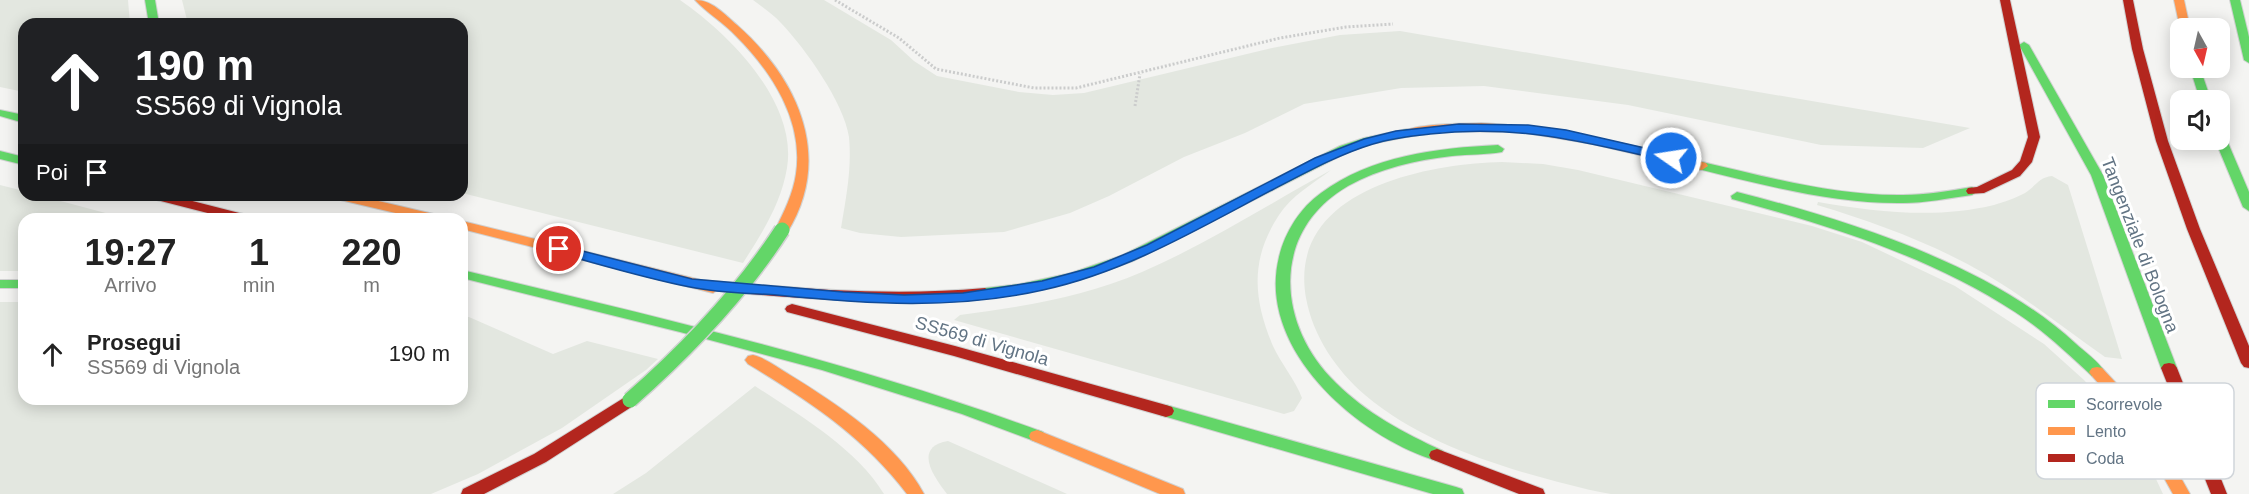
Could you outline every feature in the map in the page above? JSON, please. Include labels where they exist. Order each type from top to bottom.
[{"type":"highway","points":[[150,0],[153,18]]},
{"type":"highway","points":[[469,494],[540,458],[630,400],[710,329],[748,283],[782,230],[792,209],[801,180],[803,156],[799,127],[791,103],[776,75],[756,50],[700,0]]},
{"type":"highway","points":[[692,283],[843,297],[904,300],[963,298],[1038,287],[1099,270],[1152,248],[1344,150],[1396,135],[1459,127],[1517,128],[1566,134],[1759,179],[1852,195],[1894,199],[1957,195],[1980,190],[2016,173],[2026,162],[2034,137],[2006,0]]},
{"type":"highway","points":[[2127,0],[2141,74],[2163,151],[2188,222],[2249,363]]},
{"type":"highway","points":[[2179,0],[2183,18]]},
{"type":"highway","points":[[2235,0],[2249,60]]},
{"type":"highway","name":"Tangenziale di Bologna","points":[[2008,18],[2097,175],[2174,383]]},
{"type":"highway","points":[[0,113],[18,118]]},
{"type":"highway","points":[[1515,149],[1483,149],[1422,155],[1394,162],[1342,185],[1304,216],[1283,256],[1281,277],[1290,327],[1302,353],[1317,374],[1363,415],[1388,433],[1425,452],[1537,494]]},
{"type":"highway","points":[[2225,150],[2249,207]]},
{"type":"highway","points":[[0,155],[18,160]]},
{"type":"highway","points":[[1727,193],[1827,220],[1920,254],[2001,298],[2042,325],[2109,383]]},
{"type":"highway","points":[[177,201],[223,213]]},
{"type":"highway","points":[[362,201],[412,213]]},
{"type":"highway","points":[[409,201],[442,213]]},
{"type":"highway","name":"SS569 di Vignola","points":[[468,225],[955,351],[1456,494]]},
{"type":"highway","points":[[468,276],[715,338],[880,383],[972,412],[1068,448],[1177,494]]},
{"type":"highway","points":[[0,284],[18,284]]},
{"type":"highway","points":[[509,299],[580,304]]},
{"type":"highway","points":[[715,338],[825,403],[878,445],[916,494]]},
{"type":"highway","points":[[2174,479],[2182,494]]},
{"type":"highway","name":"Tangenziale di Bologna","points":[[2213,479],[2219,494]]},
{"type":"path","points":[[835,0],[899,38],[936,69],[1034,88],[1076,88],[1280,38],[1346,27],[1393,24]]},
{"type":"path","points":[[1135,106],[1140,74]]},
{"type":"shaded area","points":[[0,0],[128,0],[130,18],[18,18],[18,91],[0,87]]},
{"type":"shaded area","points":[[182,0],[680,0],[719,31],[738,50],[771,95],[782,119],[788,143],[784,181],[764,229],[743,263],[468,194],[468,18],[186,18]]},
{"type":"shaded area","points":[[753,0],[824,0],[891,40],[914,61],[937,76],[1019,92],[1053,95],[1084,93],[1272,48],[1340,35],[1400,31],[1970,128],[1923,148],[1821,145],[1628,105],[1484,86],[1401,88],[1304,104],[1245,133],[1184,157],[1109,196],[1070,213],[1004,232],[901,237],[860,233],[841,228],[848,183],[850,149],[846,123],[840,108],[822,77],[791,34]]},
{"type":"shaded area","points":[[1502,162],[1543,164],[1578,170],[1812,226],[1862,242],[1955,286],[2044,344],[2087,383],[2036,383],[2036,479],[2156,479],[2163,494],[1611,494],[1522,472],[1460,450],[1420,432],[1382,409],[1354,385],[1335,363],[1320,339],[1309,312],[1306,298],[1306,262],[1318,232],[1339,208],[1367,191],[1400,178],[1435,169]]},
{"type":"shaded area","points":[[1331,170],[1303,190],[1284,208],[1270,231],[1259,263],[1258,295],[1266,329],[1276,353],[1296,384],[1302,398],[1294,411],[1284,414],[954,320],[960,315],[1030,304],[1120,281],[1166,261],[1214,236]]},
{"type":"shaded area","points":[[2052,176],[2068,185],[2122,359],[2105,357],[2032,304],[1967,264],[1883,227],[1817,205],[1818,202],[1884,211],[1951,212],[1994,205],[2014,198],[2025,193],[2040,180]]},
{"type":"shaded area","points":[[0,185],[18,190],[18,201],[60,201],[106,213],[18,213],[18,271],[0,271]]},
{"type":"shaded area","points":[[0,302],[18,302],[18,405],[468,405],[468,317],[553,354],[587,341],[658,359],[646,370],[562,428],[478,474],[431,494],[0,494]]},
{"type":"shaded area","points":[[755,386],[842,447],[872,477],[884,494],[613,494],[646,473]]},
{"type":"shaded area","points":[[948,441],[1067,494],[947,494],[932,471],[929,456],[931,449],[937,444]]},
{"type":"traffic: fast","points":[[150,0],[153,18]]},
{"type":"traffic: fast","points":[[2235,0],[2249,60]]},
{"type":"traffic: fast","points":[[2024,45],[2097,175],[2169,368]]},
{"type":"traffic: fast","points":[[2198,78],[2203,90]]},
{"type":"traffic: fast","points":[[0,113],[18,118]]},
{"type":"traffic: fast","points":[[985,293],[1020,289],[1074,277],[1128,258],[1344,149],[1368,141],[1407,133]]},
{"type":"traffic: fast","points":[[1437,455],[1409,442],[1354,408],[1309,363],[1294,336],[1285,306],[1283,273],[1287,251],[1296,230],[1308,212],[1325,196],[1364,174],[1385,166],[1430,155],[1498,149]]},
{"type":"traffic: fast","points":[[2225,150],[2249,207]]},
{"type":"traffic: fast","points":[[0,155],[18,160]]},
{"type":"traffic: fast","points":[[1702,166],[1797,187],[1870,198],[1914,199],[1972,191]]},
{"type":"traffic: fast","points":[[1737,196],[1833,224],[1881,241],[1976,283],[2020,309],[2061,339],[2097,372]]},
{"type":"traffic: fast","points":[[630,400],[673,361],[732,300],[750,278],[782,230]]},
{"type":"traffic: fast","points":[[468,275],[825,365],[967,410],[1037,436]]},
{"type":"traffic: fast","points":[[0,284],[18,284]]},
{"type":"traffic: fast","points":[[1166,411],[1456,494]]},
{"type":"traffic: slow","points":[[700,0],[756,50],[786,92],[796,115],[802,140],[802,174],[796,198],[782,230]]},
{"type":"traffic: slow","points":[[2179,0],[2183,18]]},
{"type":"traffic: slow","points":[[1407,133],[1481,126],[1556,133],[1702,166]]},
{"type":"traffic: slow","points":[[362,201],[412,213]]},
{"type":"traffic: slow","points":[[468,227],[713,288]]},
{"type":"traffic: slow","points":[[753,360],[821,402],[862,434],[881,452],[916,494]]},
{"type":"traffic: slow","points":[[2097,372],[2107,383]]},
{"type":"traffic: slow","points":[[1037,436],[1177,494]]},
{"type":"traffic: slow","points":[[2174,479],[2182,494]]},
{"type":"traffic: jam","points":[[1972,191],[1980,190],[2016,173],[2026,162],[2034,137],[2005,0]]},
{"type":"traffic: jam","points":[[2128,0],[2137,49],[2162,141],[2193,229],[2249,363]]},
{"type":"traffic: jam","points":[[177,201],[223,213]]},
{"type":"traffic: jam","points":[[692,283],[838,296],[912,298],[985,293]]},
{"type":"traffic: jam","points":[[792,309],[955,351],[1166,411]]},
{"type":"traffic: jam","points":[[2169,368],[2175,383]]},
{"type":"traffic: jam","points":[[469,494],[540,458],[630,400]]},
{"type":"traffic: jam","points":[[1437,455],[1537,494]]},
{"type":"traffic: jam","points":[[2213,479],[2219,494]]},
{"type":"route","points":[[559,249],[692,283],[843,297],[904,300],[963,298],[1042,286],[1099,270],[1152,248],[1319,160],[1368,141],[1396,135],[1422,130],[1495,126],[1566,134],[1671,158]]}]
